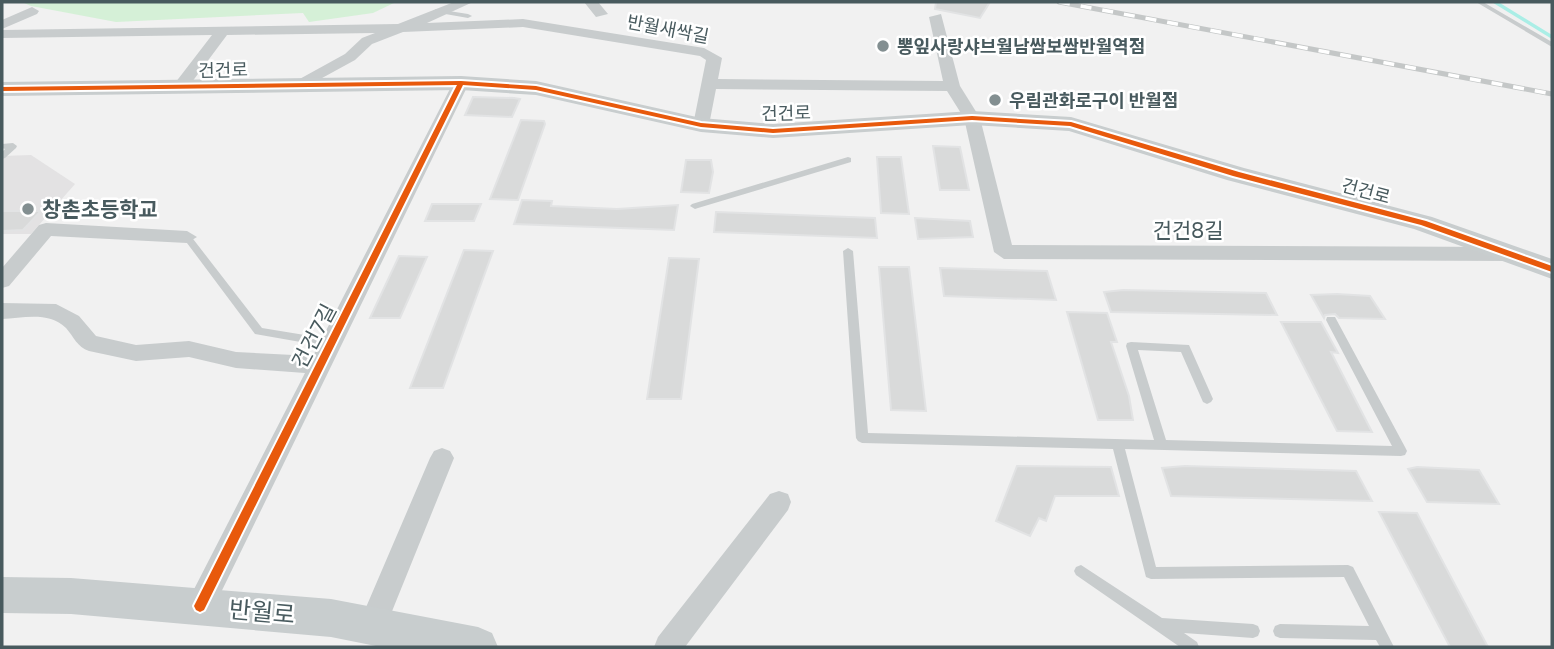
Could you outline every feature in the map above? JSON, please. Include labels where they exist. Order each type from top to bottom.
[{"type":"street","points":[[591,2],[601,14]]},
{"type":"street","points":[[302,84],[350,57],[368,41],[396,28],[436,11],[467,9]]},
{"type":"street","points":[[2,25],[32,11]]},
{"type":"street","points":[[936,18],[952,86],[972,118]]},
{"type":"street","name":"반월새싹길","points":[[2,34],[222,32],[523,23],[704,52],[714,58],[701,125]]},
{"type":"street","points":[[180,86],[222,32]]},
{"type":"street","name":"건건로","points":[[2,89],[461,83],[536,88],[701,125],[772,131],[972,118],[1071,124],[1236,174],[1423,223],[1552,269]]},
{"type":"street","name":"건건7길","points":[[200,606],[461,83]]},
{"type":"street","points":[[709,84],[952,86]]},
{"type":"street","name":"건건8길","points":[[972,118],[1004,252],[1510,254]]},
{"type":"street","points":[[2,281],[46,229],[187,237]]},
{"type":"street","points":[[2,311],[49,309],[72,321],[89,343],[136,354],[189,349],[236,360],[318,365]]},
{"type":"street","points":[[372,626],[442,458]]},
{"type":"street","points":[[668,647],[779,502]]},
{"type":"street","name":"반월로","points":[[2,595],[71,596],[331,618],[478,647]]},
{"type":"lane","points":[[1479,2],[1552,45]]},
{"type":"lane","points":[[2,146],[13,146],[2,156]]},
{"type":"lane","points":[[695,206],[848,160]]},
{"type":"lane","points":[[187,237],[259,331],[329,343]]},
{"type":"lane","points":[[848,251],[862,438],[1401,452],[1331,320]]},
{"type":"lane","points":[[1162,446],[1131,346],[1185,348],[1207,400]]},
{"type":"lane","points":[[1118,444],[1151,573],[1348,571],[1387,647]]},
{"type":"lane","points":[[1081,571],[1192,647]]},
{"type":"lane","points":[[1159,625],[1253,631]]},
{"type":"lane","points":[[1280,631],[1380,633]]},
{"type":"shaded area","name":"창촌초등학교","points":[[31,155],[75,184],[31,234],[2,234],[2,156]]},
{"type":"green space","points":[[22,2],[396,2],[373,13],[309,22],[303,13],[116,22]]},
{"type":"building","points":[[936,2],[990,2],[980,18],[935,9]]},
{"type":"building","points":[[473,97],[520,99],[512,117],[465,115]]},
{"type":"building","points":[[521,120],[544,121],[545,124],[518,200],[490,199]]},
{"type":"building","points":[[933,146],[960,147],[969,190],[940,190]]},
{"type":"building","points":[[877,157],[901,157],[909,214],[881,213]]},
{"type":"building","points":[[686,160],[711,160],[713,172],[709,193],[681,192]]},
{"type":"building","points":[[522,200],[552,201],[551,206],[617,209],[678,205],[674,230],[514,224]]},
{"type":"building","points":[[432,204],[481,204],[474,221],[425,221]]},
{"type":"building","points":[[2,211],[41,211],[23,230],[2,231]]},
{"type":"building","points":[[716,212],[875,218],[877,238],[714,232]]},
{"type":"building","points":[[915,218],[970,221],[973,237],[918,239]]},
{"type":"building","points":[[464,250],[493,251],[443,388],[410,388]]},
{"type":"building","points":[[399,256],[427,257],[400,318],[370,318]]},
{"type":"building","points":[[669,258],[699,259],[681,399],[647,399]]},
{"type":"building","points":[[879,267],[909,267],[926,411],[891,410]]},
{"type":"building","points":[[940,268],[1047,271],[1056,300],[944,296]]},
{"type":"building","points":[[1123,290],[1266,293],[1277,315],[1111,312],[1104,292]]},
{"type":"building","points":[[1311,295],[1370,296],[1385,319],[1339,318],[1335,314],[1325,315],[1324,318]]},
{"type":"building","points":[[1067,312],[1107,313],[1117,342],[1111,342],[1129,396],[1133,420],[1098,420]]},
{"type":"building","points":[[1281,322],[1321,322],[1338,353],[1331,352],[1372,432],[1337,431]]},
{"type":"building","points":[[1017,466],[1111,467],[1119,496],[1055,496],[1046,521],[1039,518],[1030,536],[996,521]]},
{"type":"building","points":[[1185,466],[1356,471],[1372,501],[1171,496],[1162,468]]},
{"type":"building","points":[[1417,467],[1479,470],[1499,504],[1427,502],[1408,469]]},
{"type":"building","points":[[1379,512],[1417,513],[1488,647],[1450,647]]},
{"type":"waterway","points":[[1495,2],[1552,37]]},
{"type":"railway","points":[[1059,2],[1552,94]]},
{"type":"cycle path","points":[[2,89],[461,83],[536,88],[701,125],[773,131],[972,118],[1071,124],[1236,174],[1423,223],[1552,269]]},
{"type":"cycle path","points":[[200,606],[461,83]]},
{"type":"place","name":"뽕잎사랑샤브월남쌈보쌈반월역점","points":[[883,46]]},
{"type":"place","name":"우림관화로구이 반월점","points":[[995,100]]},
{"type":"place","name":"창촌초등학교","points":[[28,209]]}]
